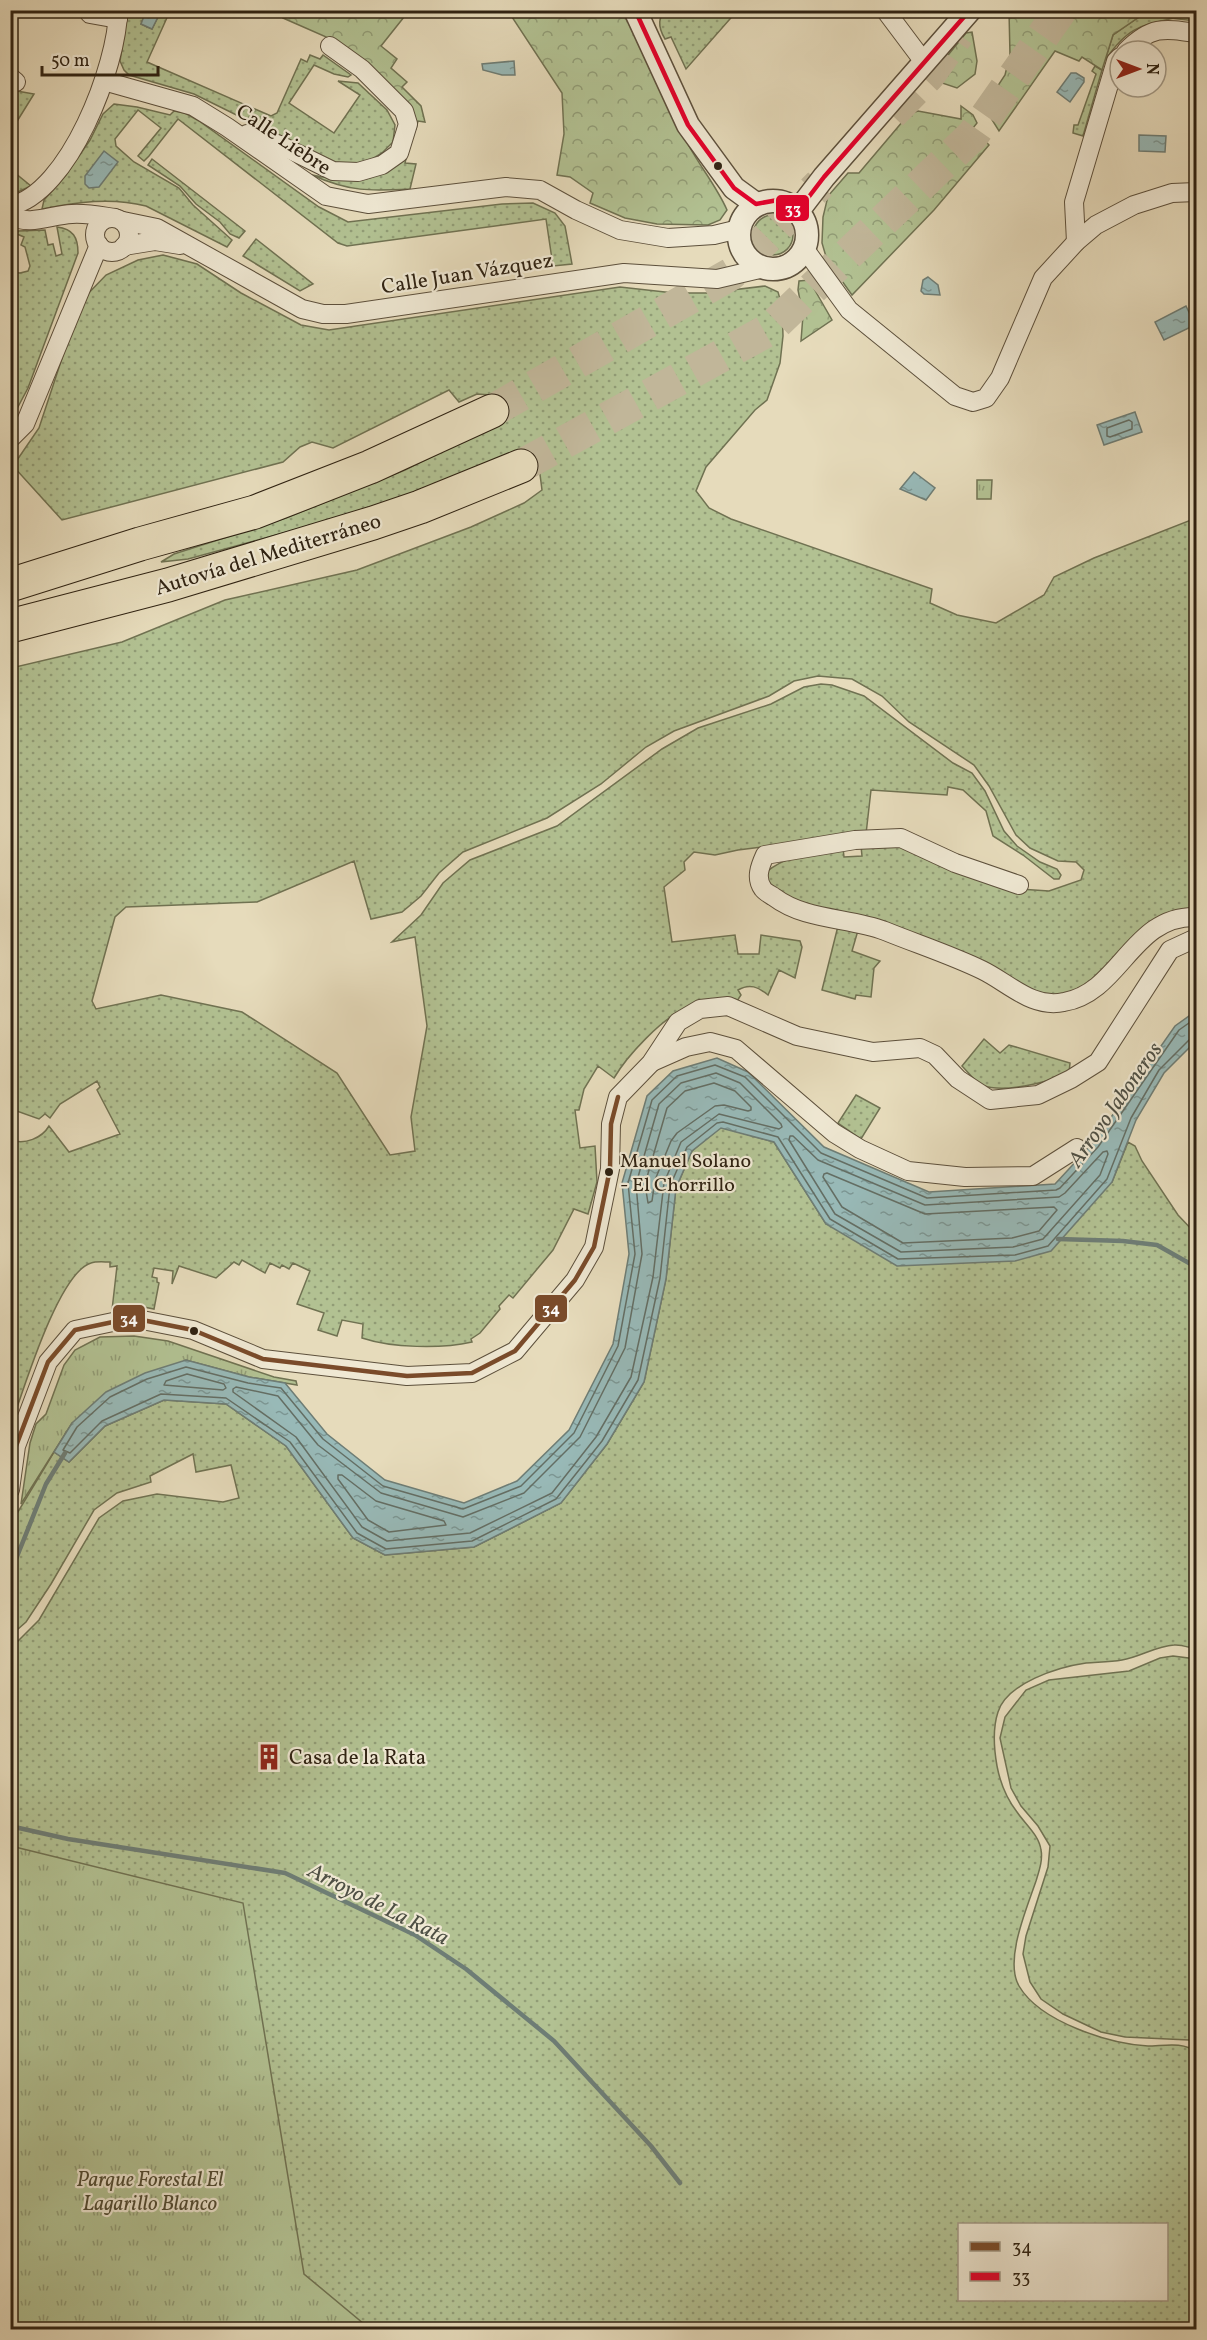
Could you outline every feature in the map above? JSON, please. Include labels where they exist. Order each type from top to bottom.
[{"type":"highway","points":[[10,585],[140,544],[255,512],[370,467],[492,411]]},
{"type":"highway","name":"Autovía del Mediterráneo","points":[[10,626],[168,585],[374,523],[521,466]]},
{"type":"street","points":[[10,206],[20,204],[41,191],[66,160],[92,112],[104,81],[118,15],[90,14],[87,10]]},
{"type":"street","points":[[885,10],[924,62]]},
{"type":"street","points":[[798,211],[824,177],[970,10]]},
{"type":"street","points":[[638,12],[688,125],[734,188],[756,204]]},
{"type":"street","points":[[1138,39],[1141,36],[1166,29],[1197,33]]},
{"type":"street","points":[[227,127],[280,145],[333,171],[358,172],[382,165],[399,153],[408,124],[404,111],[362,69],[330,46]]},
{"type":"street","name":"Calle Liebre","points":[[104,81],[193,106],[326,196],[368,204],[506,187],[540,190],[620,230],[668,238],[714,234],[739,229]]},
{"type":"street","points":[[1076,242],[1074,202],[1108,88]]},
{"type":"street","points":[[804,248],[849,310],[955,396],[973,402],[986,398],[1000,378],[1043,278],[1076,242],[1096,225],[1134,205],[1172,193],[1197,192]]},
{"type":"street","points":[[778,200],[798,211],[807,229],[804,248],[797,259],[786,266],[775,269],[764,268],[750,260],[741,246],[739,229],[745,215],[756,204],[778,200]]},
{"type":"street","points":[[10,216],[19,220],[34,220],[70,214],[119,220],[128,231],[128,242],[79,292]]},
{"type":"street","points":[[57,217],[79,223],[108,251],[121,248]]},
{"type":"street","points":[[10,439],[25,424],[98,242],[96,233],[100,223],[104,220],[119,220]]},
{"type":"street","name":"Calle Juan Vázquez","points":[[119,220],[157,228],[302,309],[323,315],[346,315],[624,273],[717,279],[764,268]]},
{"type":"street","name":"Calle Juan Vázquez","points":[[121,248],[155,241],[193,247]]},
{"type":"street","points":[[1019,885],[955,863],[901,838],[855,840],[765,855],[758,872],[763,889],[782,903],[813,915],[862,923],[884,931],[983,970],[1041,1003],[1062,1003],[1079,999],[1109,976],[1134,946],[1155,928],[1184,917],[1197,917]]},
{"type":"street","points":[[10,1490],[16,1446],[48,1362],[75,1330],[132,1318],[193,1330],[263,1359],[407,1377],[472,1373],[515,1351],[575,1280],[594,1247],[610,1169],[610,1124],[618,1097],[651,1063],[678,1022],[700,1009],[728,1006],[797,1036],[873,1052],[920,1048],[935,1055],[958,1079],[990,1100],[1038,1095],[1071,1079],[1098,1062],[1170,950],[1197,938]]},
{"type":"street","points":[[651,1063],[686,1047],[710,1042],[736,1049],[834,1133],[860,1149],[908,1171],[965,1177],[1033,1176],[1077,1148]]},
{"type":"green space","points":[[667,10],[737,11],[686,69],[671,37],[665,39],[661,31],[661,16]]},
{"type":"green space","points":[[1187,10],[1196,15],[1196,21],[1142,15],[1113,35],[1112,39],[1108,39],[1108,51],[1102,70],[1082,57],[1079,61],[1055,51],[999,131],[984,107],[1005,75],[1010,55],[1009,11]]},
{"type":"green space","points":[[128,11],[146,11],[141,24],[152,29],[161,11],[170,11],[147,62],[271,116],[277,113],[301,59],[307,62],[310,55],[320,59],[323,55],[351,75],[348,77],[334,74],[314,65],[289,103],[334,133],[360,95],[338,81],[358,83],[387,110],[395,125],[393,142],[382,153],[364,164],[327,162],[268,135],[269,131],[194,94],[129,75],[120,61]]},
{"type":"green space","points":[[286,11],[431,11],[408,12],[381,46],[397,59],[391,68],[407,82],[402,87],[421,106],[425,122],[418,121],[416,129],[413,128],[340,43],[283,18]]},
{"type":"green space","points":[[508,11],[625,11],[680,129],[727,210],[720,220],[708,225],[657,224],[625,218],[590,203],[593,193],[570,177],[557,175],[564,134],[562,93]]},
{"type":"green space","points":[[1142,15],[1174,18],[1134,30],[1122,39],[1112,39],[1113,35]]},
{"type":"green space","points":[[972,32],[977,61],[975,74],[957,88],[933,80],[931,76],[966,33]]},
{"type":"green space","points":[[1095,66],[1102,70],[1083,136],[1073,133],[1074,125],[1078,125],[1096,74],[1092,71]]},
{"type":"green space","points":[[11,85],[17,91],[34,94],[11,131]]},
{"type":"green space","points":[[114,104],[170,115],[174,111],[185,113],[319,207],[348,222],[502,204],[533,203],[555,213],[565,226],[572,264],[553,266],[546,219],[347,246],[338,243],[178,119],[144,161],[138,156],[161,128],[138,110],[115,139],[116,146],[134,162],[179,188],[193,205],[232,240],[227,247],[146,206],[133,203],[94,202],[42,209],[44,200],[66,175],[90,140],[103,114]]},
{"type":"green space","points":[[961,106],[973,115],[977,123],[973,128],[989,145],[934,210],[852,295],[827,260],[822,243],[823,217],[828,196],[848,173],[859,173],[909,114],[918,111],[961,119]]},
{"type":"green space","points":[[409,146],[405,163],[416,164],[410,189],[360,189],[338,185],[312,175],[343,180],[366,179],[387,169]]},
{"type":"green space","points":[[152,159],[245,231],[239,238],[230,234],[220,222],[196,204],[180,186],[148,165]]},
{"type":"green space","points":[[11,173],[15,173],[31,186],[11,195]]},
{"type":"green space","points":[[773,215],[781,216],[787,221],[792,227],[792,243],[787,249],[781,254],[773,255],[765,254],[759,249],[754,243],[753,235],[754,227],[759,221],[765,216]]},
{"type":"green space","points":[[57,227],[74,235],[78,253],[28,388],[11,420],[11,272],[28,271],[30,266],[25,247],[21,245],[24,237],[17,234],[18,231],[45,230],[48,245],[53,244],[56,256],[62,254]]},
{"type":"green space","points":[[256,239],[313,284],[300,291],[243,256]]},
{"type":"green space","points":[[163,255],[197,264],[241,293],[301,325],[329,330],[620,287],[674,293],[707,293],[765,286],[778,292],[782,306],[783,336],[780,363],[767,400],[755,410],[706,467],[696,491],[709,508],[731,519],[932,589],[930,603],[957,615],[996,623],[1044,595],[1054,577],[1094,558],[1196,518],[1196,913],[1173,915],[1098,981],[1051,999],[815,913],[767,883],[765,873],[792,858],[843,848],[844,857],[862,856],[861,846],[899,845],[1019,889],[1049,891],[1081,880],[1084,870],[1076,862],[1058,861],[1030,848],[1016,835],[989,786],[974,765],[909,722],[882,696],[852,679],[818,676],[794,681],[769,696],[674,731],[646,747],[601,784],[547,818],[463,852],[439,873],[421,896],[402,912],[371,919],[354,861],[257,902],[126,907],[115,917],[92,1001],[96,1009],[161,995],[242,1012],[337,1073],[390,1155],[415,1151],[411,1117],[427,1026],[415,937],[392,942],[421,915],[443,883],[470,860],[557,826],[662,749],[698,728],[771,704],[804,687],[832,685],[864,696],[953,763],[972,773],[985,791],[1004,831],[1017,846],[1040,862],[1057,869],[1061,875],[1059,879],[1054,879],[993,836],[986,811],[963,790],[948,787],[947,795],[871,790],[866,834],[715,855],[694,852],[684,862],[685,870],[664,887],[672,942],[735,935],[738,954],[759,954],[761,935],[800,941],[802,947],[795,978],[779,970],[768,995],[750,986],[738,990],[741,995],[737,1001],[685,1009],[666,1020],[646,1039],[627,1059],[614,1078],[598,1066],[584,1089],[579,1110],[575,1110],[580,1148],[595,1146],[597,1182],[588,1214],[574,1209],[553,1250],[513,1298],[509,1295],[499,1306],[500,1309],[480,1333],[471,1339],[472,1342],[431,1346],[387,1344],[362,1338],[363,1324],[342,1320],[337,1336],[318,1330],[324,1313],[297,1304],[310,1271],[293,1263],[289,1269],[270,1263],[265,1273],[242,1260],[239,1265],[234,1262],[216,1278],[179,1266],[172,1284],[173,1271],[154,1268],[152,1277],[157,1278],[159,1283],[154,1309],[139,1306],[112,1310],[117,1266],[110,1267],[110,1262],[93,1262],[79,1271],[54,1310],[11,1425],[11,1140],[22,1142],[33,1139],[49,1126],[69,1152],[120,1134],[97,1090],[100,1087],[97,1081],[60,1104],[50,1118],[45,1114],[39,1119],[11,1109],[11,668],[122,642],[225,600],[357,570],[471,527],[524,503],[542,490],[538,459],[528,452],[515,452],[398,499],[188,559],[161,562],[174,554],[286,518],[405,470],[489,428],[491,395],[477,394],[459,402],[449,390],[333,448],[312,442],[300,447],[283,462],[62,520],[13,466],[39,428],[81,301],[106,275],[138,260]]},
{"type":"green space","points":[[809,280],[832,320],[801,341],[803,315],[798,290],[799,281]]},
{"type":"green space","points":[[977,480],[992,480],[991,499],[977,499]]},
{"type":"green space","points":[[838,926],[859,927],[852,951],[880,961],[874,968],[871,997],[856,995],[855,999],[822,990]]},
{"type":"green space","points":[[984,1039],[1000,1053],[1009,1045],[1070,1063],[1069,1073],[1014,1088],[982,1085],[962,1066]]},
{"type":"green space","points":[[856,1095],[880,1108],[861,1139],[838,1123]]},
{"type":"green space","points":[[721,1127],[774,1142],[826,1224],[1112,1182],[1128,1142],[1135,1146],[1142,1161],[1178,1215],[1196,1234],[1196,1649],[1180,1645],[1167,1646],[1122,1660],[1062,1668],[1035,1678],[1022,1685],[1003,1702],[996,1719],[994,1739],[997,1766],[1004,1790],[1013,1807],[1038,1839],[1041,1854],[1041,1862],[1015,1948],[1015,1975],[1019,1986],[1029,1999],[1043,2010],[1077,2029],[1115,2041],[1148,2046],[1179,2045],[1196,2052],[1196,2329],[298,2329],[10,2277],[11,1648],[39,1620],[99,1518],[123,1501],[157,1494],[223,1502],[239,1498],[231,1465],[196,1472],[193,1454],[150,1476],[151,1482],[117,1493],[94,1510],[26,1622],[11,1635],[10,1525],[54,1452],[69,1462],[105,1426],[164,1400],[226,1404],[286,1446],[353,1538],[385,1555],[474,1547],[561,1503],[607,1444],[644,1382],[666,1279],[676,1188],[692,1151]]},
{"type":"green space","points":[[134,1336],[168,1341],[274,1377],[296,1381],[297,1385],[249,1377],[186,1360],[72,1423],[21,1504],[30,1443],[36,1424],[46,1414],[64,1365],[75,1350],[100,1337]]},
{"type":"green space","points":[[1173,1656],[1196,1659],[1196,2044],[1189,2040],[1125,2037],[1101,2032],[1063,2014],[1041,1999],[1030,1982],[1023,1954],[1026,1936],[1048,1867],[1050,1846],[1011,1788],[1000,1738],[1005,1717],[1026,1690],[1049,1680],[1129,1671],[1160,1658]]},
{"type":"green space","name":"Parque Forestal El Lagarillo Blanco","points":[[11,1846],[243,1903],[304,2274],[370,2329],[11,2329]]},
{"type":"water","points":[[146,11],[161,11],[152,29],[141,24]]},
{"type":"water","points":[[514,61],[515,75],[502,75],[483,70],[482,64]]},
{"type":"water","points":[[1071,73],[1084,78],[1084,82],[1070,102],[1057,92]]},
{"type":"water","points":[[1139,135],[1166,136],[1165,152],[1139,151]]},
{"type":"water","points":[[104,151],[118,162],[99,187],[89,188],[85,184],[85,176]]},
{"type":"water","points":[[928,277],[938,285],[940,295],[924,294],[921,291],[923,280]]},
{"type":"water","points":[[1186,306],[1195,325],[1164,340],[1155,322]]},
{"type":"water","points":[[1135,412],[1142,432],[1104,445],[1097,425]]},
{"type":"water","points":[[914,472],[935,488],[926,500],[900,489]]},
{"type":"water","points":[[1196,1011],[1196,1041],[1164,1073],[1136,1120],[1112,1182],[1051,1251],[1015,1261],[897,1266],[826,1224],[774,1142],[721,1128],[692,1151],[676,1188],[666,1279],[644,1382],[607,1444],[561,1503],[474,1547],[385,1555],[353,1538],[286,1446],[226,1404],[164,1400],[105,1426],[69,1462],[54,1452],[72,1423],[106,1392],[145,1373],[186,1360],[249,1377],[285,1383],[327,1434],[385,1480],[464,1503],[517,1481],[569,1430],[613,1344],[629,1254],[622,1183],[647,1096],[673,1071],[717,1058],[748,1072],[824,1147],[929,1192],[1055,1184],[1093,1143],[1175,1026]]},
{"type":"waterway","points":[[1058,1239],[1123,1241],[1157,1245],[1196,1267]]},
{"type":"waterway","name":"Arroyo Jaboneros","points":[[10,1574],[46,1484],[65,1453]]},
{"type":"waterway","name":"Arroyo de La Rata","points":[[10,1826],[68,1839],[285,1873],[415,1935],[466,1969],[554,2041],[651,2146],[680,2183]]},
{"type":"tunnel","points":[[521,466],[770,329],[973,135],[1061,10]]},
{"type":"tunnel","points":[[891,114],[929,75],[958,34]]},
{"type":"tunnel","points":[[492,411],[731,274],[820,184]]},
{"type":"transit line","name":"33","points":[[635,10],[688,125],[734,188],[756,204],[778,200],[798,211],[824,177],[970,10]]},
{"type":"transit line","name":"34","points":[[10,1486],[16,1446],[48,1362],[75,1330],[132,1318],[193,1330],[263,1359],[407,1376],[472,1373],[515,1351],[575,1280],[594,1247],[610,1169],[611,1124],[618,1097]]},
{"type":"place","name":"Manuel Solano - El Chorrillo","points":[[609,1172]]},
{"type":"place","name":"Casa de la Rata","points":[[269,1757]]}]
